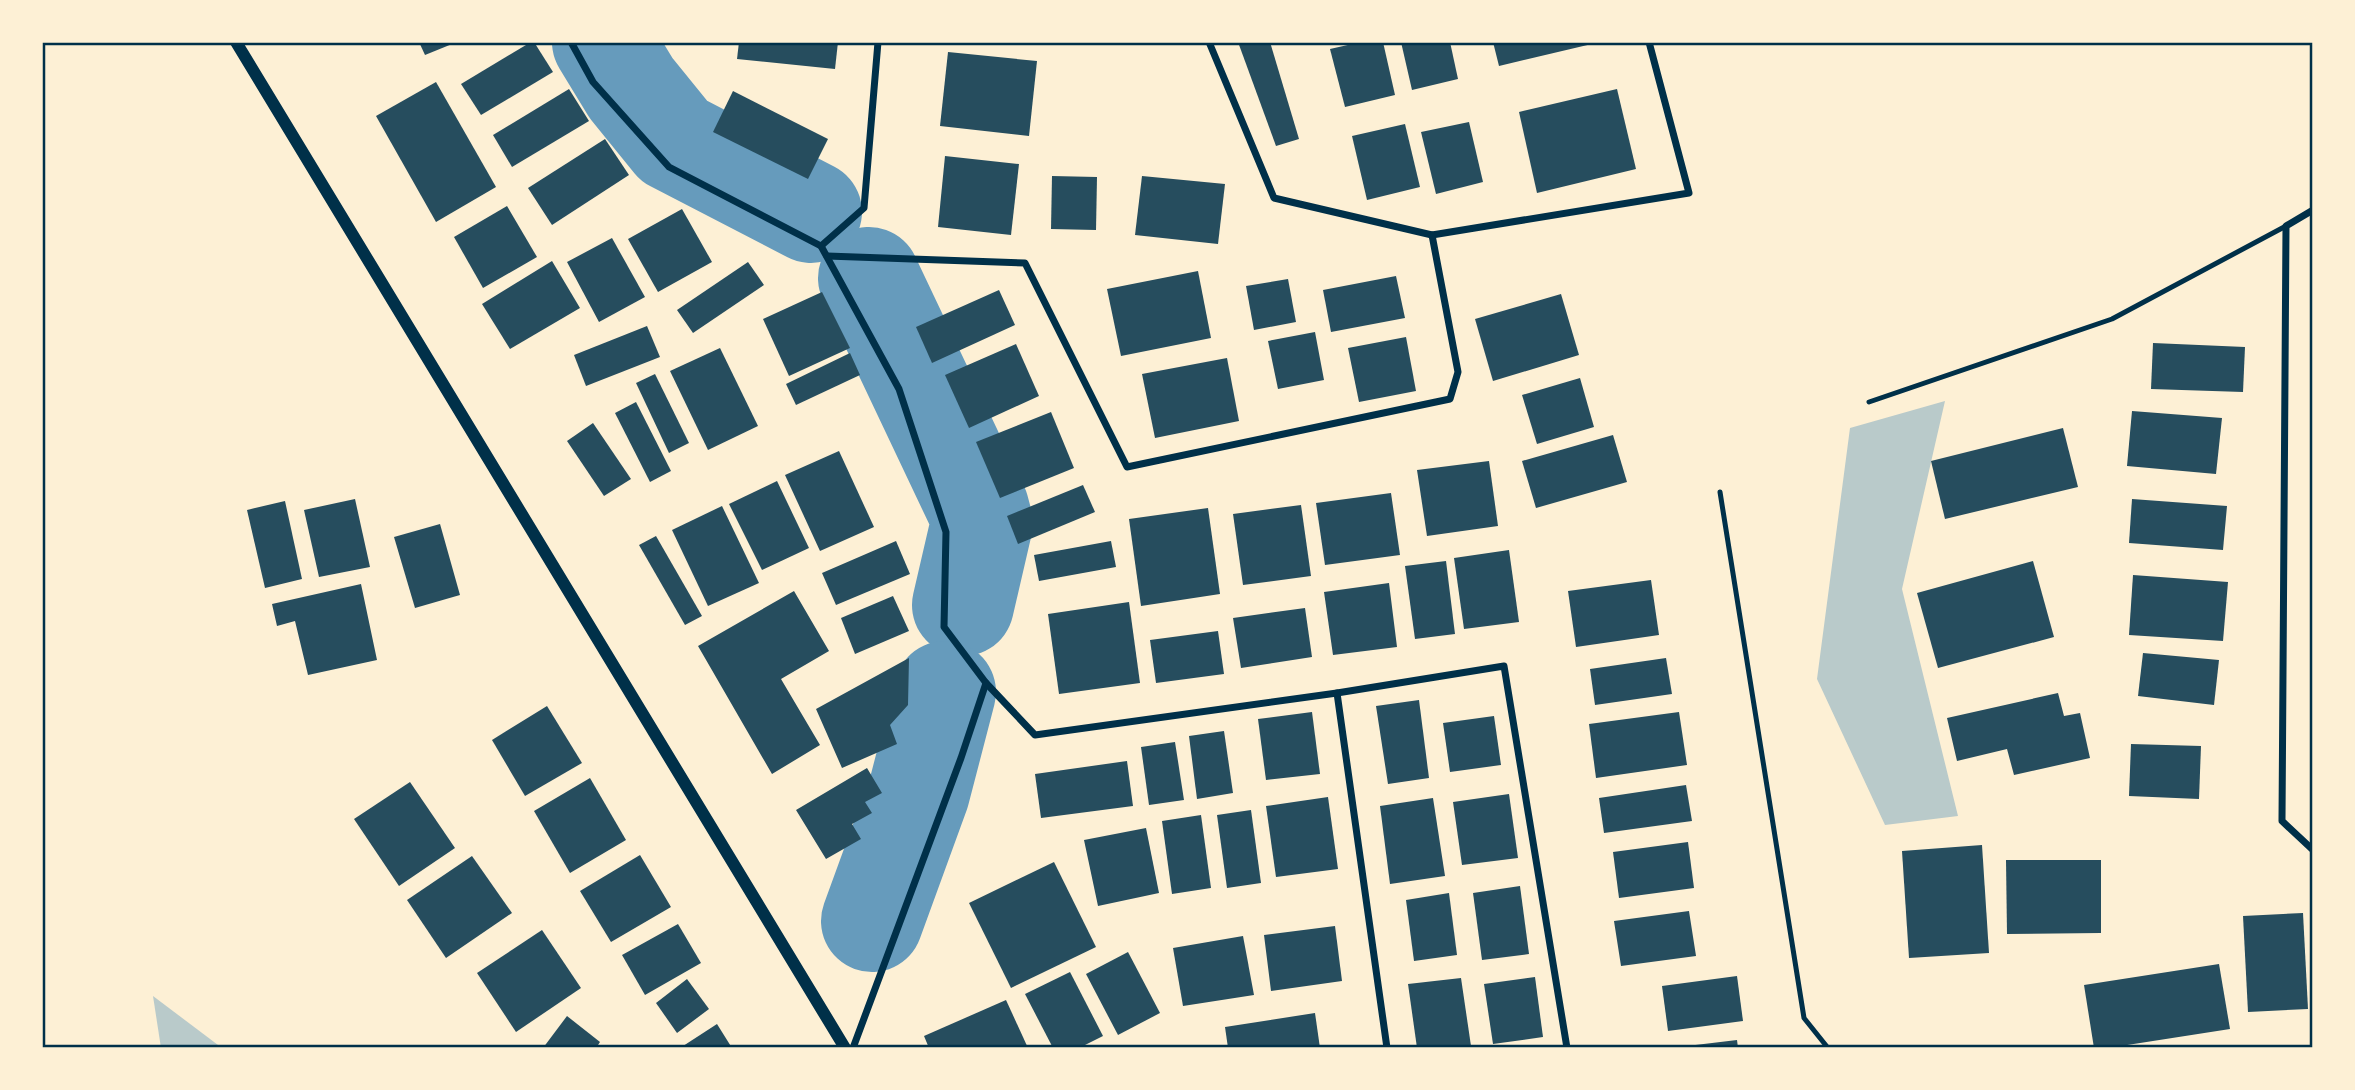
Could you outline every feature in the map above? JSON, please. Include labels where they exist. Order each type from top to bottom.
[{"type":"street","points":[[236,42],[845,1048]]},
{"type":"street","points":[[571,42],[593,82],[669,167],[821,246],[899,389],[946,532],[944,627],[986,683],[1035,734],[1337,693],[1504,666],[1567,1048]]},
{"type":"street","points":[[821,246],[864,208],[878,42]]},
{"type":"street","points":[[1209,42],[1274,198],[1432,234],[1689,193],[1649,42]]},
{"type":"street","points":[[2313,210],[2286,226],[2282,821],[2313,850]]},
{"type":"street","points":[[827,257],[1025,263],[1127,467],[1450,399],[1458,372],[1432,234]]},
{"type":"street","points":[[853,1048],[961,758],[986,683]]},
{"type":"street","points":[[1337,693],[1387,1048]]},
{"type":"lane","points":[[1869,402],[2112,319],[2286,226]]},
{"type":"lane","points":[[1720,492],[1804,1018],[1828,1048]]},
{"type":"shaded area","points":[[1945,401],[1902,589],[1958,816],[1885,825],[1817,679],[1850,428]]},
{"type":"shaded area","points":[[153,996],[222,1048],[161,1048]]},
{"type":"building","points":[[419,42],[457,42],[425,55]]},
{"type":"building","points":[[534,42],[553,72],[481,115],[461,84]]},
{"type":"building","points":[[739,42],[838,42],[835,69],[737,59]]},
{"type":"building","points":[[1238,42],[1270,42],[1299,139],[1276,146]]},
{"type":"building","points":[[1361,42],[1383,42],[1395,95],[1345,107],[1330,49]]},
{"type":"building","points":[[1401,42],[1450,42],[1458,79],[1412,90]]},
{"type":"building","points":[[1493,42],[1596,42],[1596,43],[1499,66]]},
{"type":"building","points":[[948,52],[1037,61],[1029,136],[940,126]]},
{"type":"building","points":[[436,82],[496,187],[436,222],[376,116]]},
{"type":"building","points":[[569,89],[589,121],[512,167],[493,135]]},
{"type":"building","points":[[1617,89],[1636,169],[1537,193],[1519,112]]},
{"type":"building","points":[[733,91],[828,139],[808,179],[713,132]]},
{"type":"building","points":[[1469,122],[1483,182],[1436,194],[1421,132]]},
{"type":"building","points":[[1405,124],[1420,187],[1367,200],[1352,136]]},
{"type":"building","points":[[605,139],[629,175],[552,225],[528,188]]},
{"type":"building","points":[[945,156],[1019,164],[1011,235],[938,227]]},
{"type":"building","points":[[1052,176],[1097,177],[1096,230],[1051,229]]},
{"type":"building","points":[[1142,176],[1225,184],[1218,244],[1135,235]]},
{"type":"building","points":[[507,206],[537,257],[483,288],[454,237]]},
{"type":"building","points":[[682,209],[712,262],[658,292],[628,239]]},
{"type":"building","points":[[612,238],[645,297],[599,322],[567,262]]},
{"type":"building","points":[[552,261],[580,308],[510,349],[482,304]]},
{"type":"building","points":[[748,262],[764,285],[693,333],[677,310]]},
{"type":"building","points":[[1198,271],[1211,338],[1121,356],[1107,289]]},
{"type":"building","points":[[1396,276],[1405,318],[1331,332],[1323,290]]},
{"type":"building","points":[[1288,279],[1296,322],[1254,330],[1246,286]]},
{"type":"building","points":[[999,290],[1015,325],[932,363],[916,327]]},
{"type":"building","points":[[822,292],[850,348],[789,376],[763,319]]},
{"type":"building","points":[[1561,294],[1579,355],[1493,381],[1475,319]]},
{"type":"building","points":[[647,326],[660,357],[586,386],[574,355]]},
{"type":"building","points":[[1315,332],[1324,380],[1278,389],[1268,341]]},
{"type":"building","points":[[1406,337],[1416,391],[1359,402],[1348,348]]},
{"type":"building","points":[[2153,343],[2245,347],[2243,392],[2151,389]]},
{"type":"building","points":[[1016,344],[1039,396],[969,428],[945,375]]},
{"type":"building","points":[[720,348],[758,426],[708,450],[670,371]]},
{"type":"building","points":[[850,353],[860,375],[796,405],[786,384]]},
{"type":"building","points":[[1227,358],[1239,421],[1155,438],[1142,374]]},
{"type":"building","points":[[655,374],[689,443],[669,453],[636,383]]},
{"type":"building","points":[[1580,378],[1594,427],[1537,444],[1522,395]]},
{"type":"building","points":[[636,402],[671,471],[650,482],[615,413]]},
{"type":"building","points":[[2132,411],[2222,418],[2216,474],[2127,466]]},
{"type":"building","points":[[1051,412],[1074,468],[1000,498],[976,442]]},
{"type":"building","points":[[593,423],[631,479],[604,496],[567,441]]},
{"type":"building","points":[[2063,428],[2078,487],[1945,519],[1931,461]]},
{"type":"building","points":[[1613,435],[1627,482],[1536,508],[1522,461]]},
{"type":"building","points":[[839,451],[874,527],[820,551],[785,475]]},
{"type":"building","points":[[1489,461],[1498,526],[1427,536],[1417,470]]},
{"type":"building","points":[[777,481],[809,548],[762,570],[729,504]]},
{"type":"building","points":[[1083,485],[1095,512],[1018,544],[1007,516]]},
{"type":"building","points":[[1391,493],[1400,555],[1325,565],[1316,503]]},
{"type":"building","points":[[355,499],[370,567],[319,577],[304,510]]},
{"type":"building","points":[[2132,499],[2227,506],[2223,550],[2129,543]]},
{"type":"building","points":[[285,501],[302,579],[265,588],[247,510]]},
{"type":"building","points":[[1301,505],[1311,576],[1243,585],[1233,514]]},
{"type":"building","points":[[722,506],[759,583],[708,606],[672,530]]},
{"type":"building","points":[[1208,508],[1220,594],[1141,606],[1129,519]]},
{"type":"building","points":[[440,524],[460,595],[415,608],[394,537]]},
{"type":"building","points":[[656,536],[702,616],[685,625],[639,545]]},
{"type":"building","points":[[896,541],[910,574],[836,605],[822,573]]},
{"type":"building","points":[[1111,541],[1116,567],[1039,581],[1034,555]]},
{"type":"building","points":[[1509,550],[1519,622],[1464,629],[1454,558]]},
{"type":"building","points":[[1446,561],[1455,634],[1415,639],[1405,566]]},
{"type":"building","points":[[2033,561],[2054,637],[1938,668],[1917,593]]},
{"type":"building","points":[[2133,575],[2228,582],[2223,641],[2129,635]]},
{"type":"building","points":[[1651,580],[1659,635],[1576,647],[1568,591]]},
{"type":"building","points":[[1389,583],[1397,647],[1333,655],[1324,592]]},
{"type":"building","points":[[361,584],[377,660],[308,675],[295,621],[277,626],[272,604]]},
{"type":"building","points":[[794,591],[829,651],[781,679],[820,745],[772,774],[698,646]]},
{"type":"building","points":[[893,596],[909,631],[855,654],[841,618]]},
{"type":"building","points":[[1129,602],[1140,683],[1059,694],[1048,614]]},
{"type":"building","points":[[1305,608],[1312,657],[1241,668],[1233,618]]},
{"type":"building","points":[[1218,631],[1224,674],[1156,683],[1150,640]]},
{"type":"building","points":[[2143,653],[2219,660],[2214,705],[2138,696]]},
{"type":"building","points":[[909,658],[908,705],[890,725],[897,744],[842,768],[816,709]]},
{"type":"building","points":[[1666,658],[1672,694],[1595,705],[1590,669]]},
{"type":"building","points":[[2058,693],[2064,716],[2080,713],[2090,758],[2014,775],[2007,749],[1957,761],[1947,718]]},
{"type":"building","points":[[1419,700],[1429,778],[1388,784],[1376,706]]},
{"type":"building","points":[[547,706],[582,763],[525,796],[492,740]]},
{"type":"building","points":[[1312,712],[1320,774],[1266,780],[1258,719]]},
{"type":"building","points":[[1679,712],[1687,765],[1596,778],[1589,724]]},
{"type":"building","points":[[1494,716],[1501,765],[1450,772],[1443,723]]},
{"type":"building","points":[[1224,731],[1233,793],[1197,799],[1189,736]]},
{"type":"building","points":[[1175,742],[1184,800],[1149,805],[1141,747]]},
{"type":"building","points":[[2131,744],[2201,746],[2199,799],[2129,796]]},
{"type":"building","points":[[1127,761],[1133,806],[1041,818],[1035,774]]},
{"type":"building","points":[[867,768],[882,793],[865,802],[872,813],[852,824],[861,839],[826,859],[796,810]]},
{"type":"building","points":[[590,778],[626,840],[570,873],[534,811]]},
{"type":"building","points":[[410,782],[455,848],[399,886],[354,819]]},
{"type":"building","points":[[1686,785],[1692,821],[1604,833],[1599,798]]},
{"type":"building","points":[[1509,794],[1518,858],[1462,865],[1453,802]]},
{"type":"building","points":[[1328,797],[1338,869],[1276,877],[1266,806]]},
{"type":"building","points":[[1433,798],[1445,876],[1390,884],[1380,806]]},
{"type":"building","points":[[1251,810],[1261,883],[1227,888],[1217,815]]},
{"type":"building","points":[[1201,815],[1211,888],[1172,894],[1162,821]]},
{"type":"building","points":[[1146,828],[1159,893],[1098,906],[1084,840]]},
{"type":"building","points":[[1688,842],[1694,888],[1619,898],[1613,852]]},
{"type":"building","points":[[1982,845],[1989,953],[1909,958],[1902,851]]},
{"type":"building","points":[[640,855],[671,907],[611,942],[580,891]]},
{"type":"building","points":[[472,856],[512,913],[446,958],[407,900]]},
{"type":"building","points":[[2006,860],[2101,860],[2101,933],[2007,934]]},
{"type":"building","points":[[1054,862],[1096,947],[1011,988],[969,903]]},
{"type":"building","points":[[1520,886],[1529,954],[1482,960],[1473,893]]},
{"type":"building","points":[[1449,893],[1457,955],[1414,961],[1406,900]]},
{"type":"building","points":[[1689,911],[1696,956],[1621,966],[1614,921]]},
{"type":"building","points":[[2303,913],[2308,1009],[2248,1012],[2243,916]]},
{"type":"building","points":[[678,924],[701,963],[645,995],[622,955]]},
{"type":"building","points":[[1335,926],[1342,981],[1271,991],[1264,935]]},
{"type":"building","points":[[542,930],[581,988],[516,1032],[477,973]]},
{"type":"building","points":[[1243,936],[1254,995],[1183,1006],[1173,948]]},
{"type":"building","points":[[1128,952],[1160,1013],[1118,1035],[1086,974]]},
{"type":"building","points":[[2219,964],[2230,1029],[2094,1048],[2084,985]]},
{"type":"building","points":[[1070,972],[1103,1036],[1079,1048],[1053,1048],[1025,994]]},
{"type":"building","points":[[1737,976],[1743,1021],[1668,1031],[1662,986]]},
{"type":"building","points":[[1535,977],[1543,1037],[1493,1044],[1484,984]]},
{"type":"building","points":[[1461,978],[1471,1046],[1417,1048],[1408,984]]},
{"type":"building","points":[[687,979],[709,1009],[677,1033],[656,1003]]},
{"type":"building","points":[[1006,1000],[1028,1048],[929,1048],[924,1036]]},
{"type":"building","points":[[1315,1013],[1320,1048],[1228,1048],[1225,1027]]},
{"type":"building","points":[[567,1016],[600,1042],[596,1048],[543,1048]]},
{"type":"building","points":[[717,1024],[732,1048],[680,1048]]},
{"type":"building","points":[[1737,1040],[1738,1048],[1687,1048],[1687,1046]]},
{"type":"waterway","points":[[603,42],[631,88],[674,141],[811,212]]},
{"type":"waterway","points":[[869,278],[978,508],[982,523],[963,605]]},
{"type":"waterway","points":[[872,921],[919,792],[945,692]]}]
